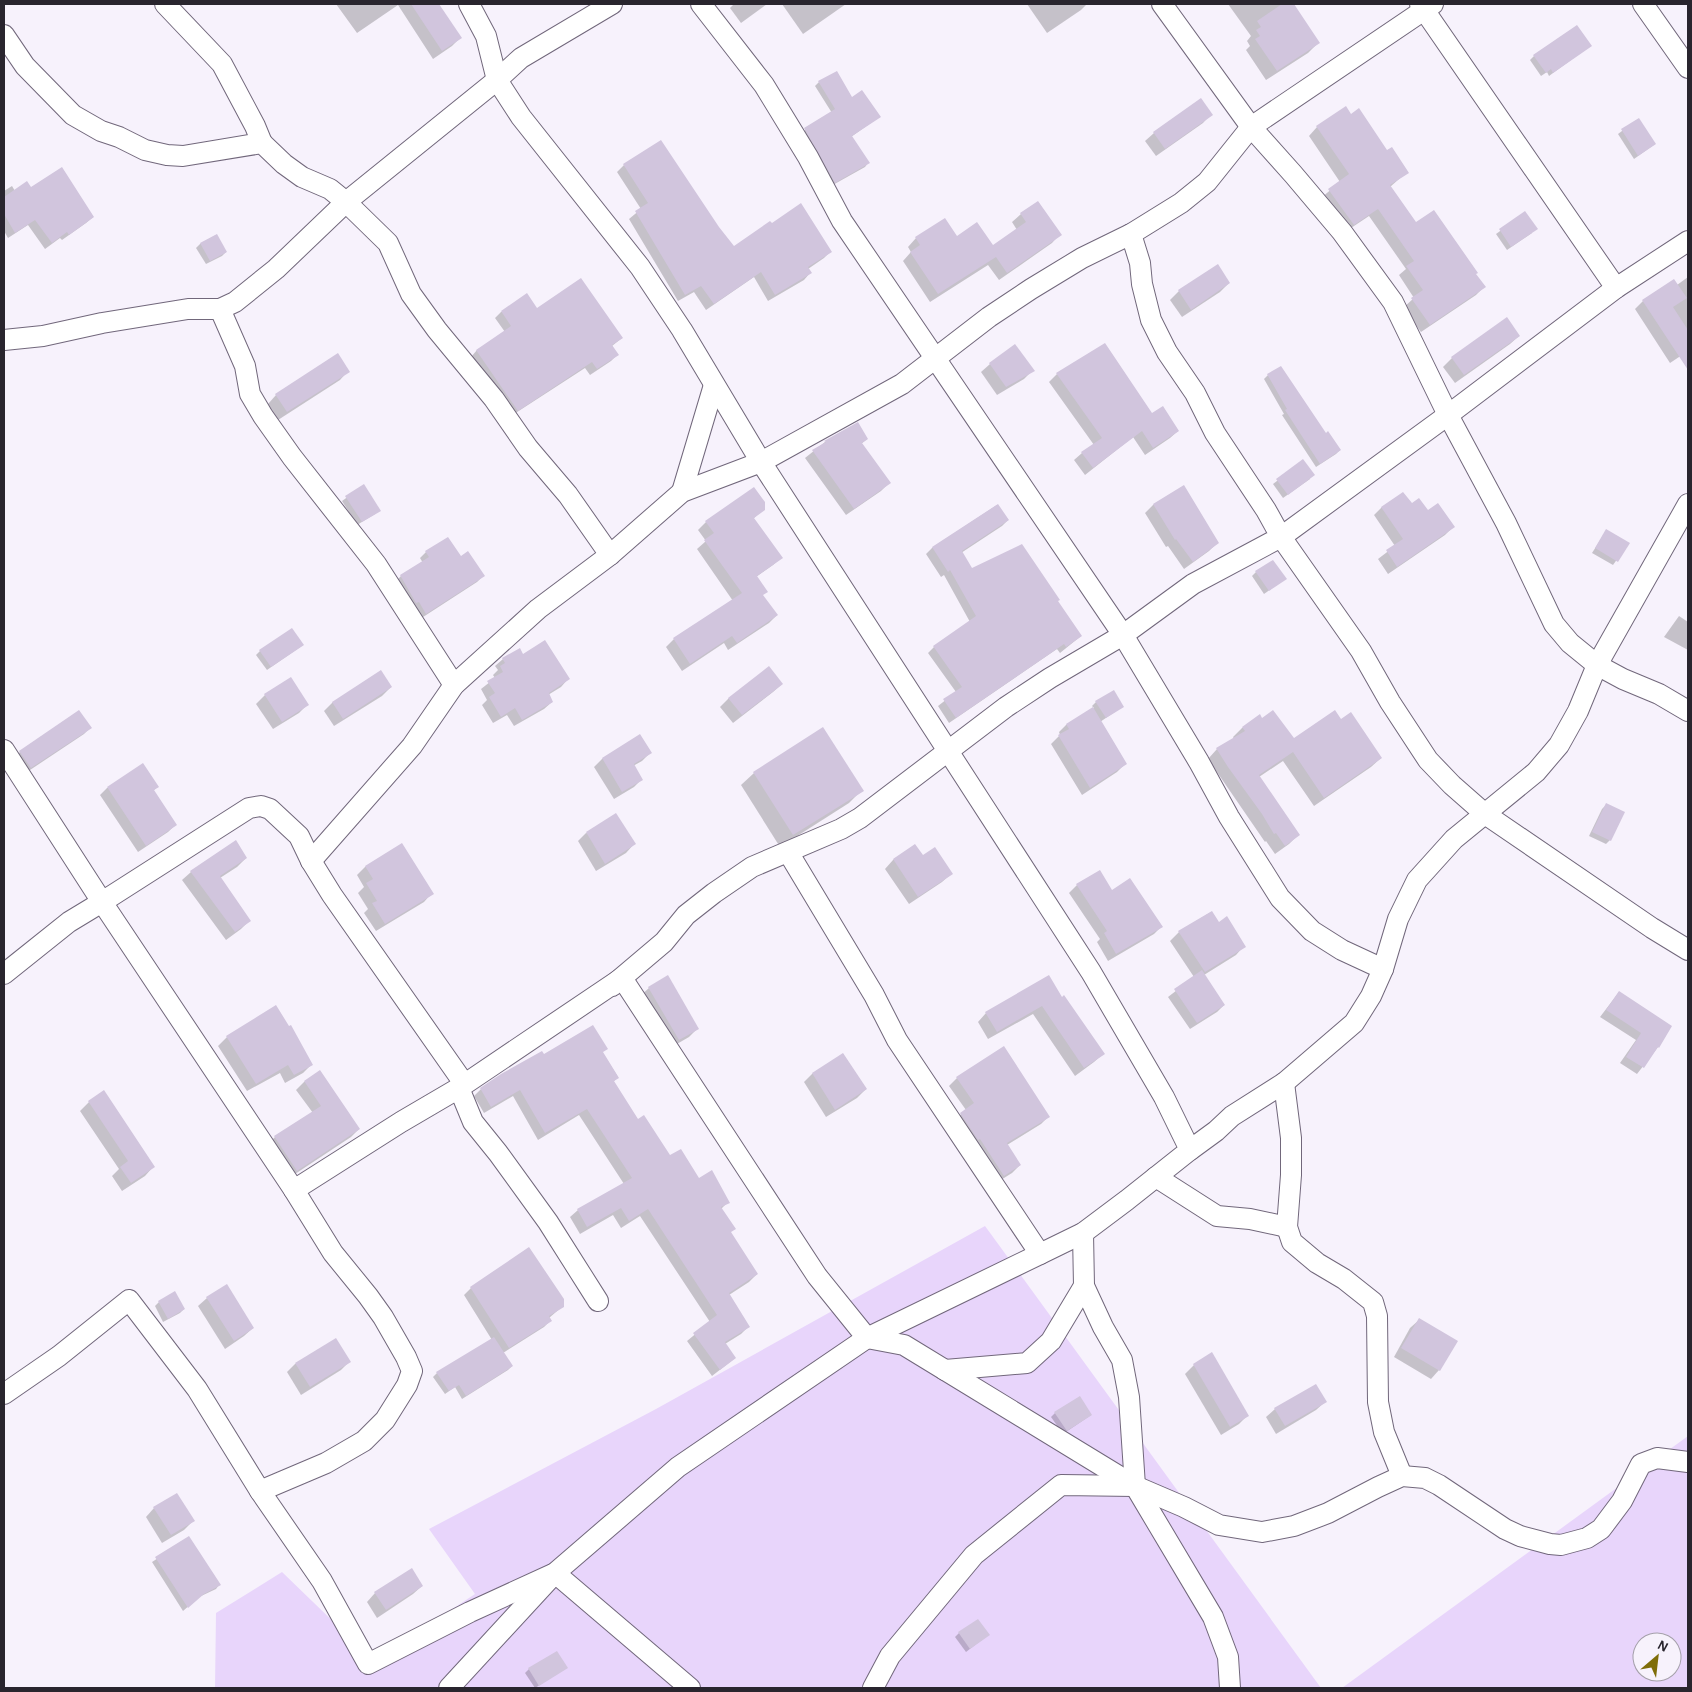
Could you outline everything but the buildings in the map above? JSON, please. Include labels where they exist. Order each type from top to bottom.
[{"type":"street","points":[[165,4],[222,64],[262,143],[302,177],[330,189],[388,243],[411,294],[437,330],[494,399],[528,448],[568,495],[610,555]]},
{"type":"street","points":[[469,4],[486,36],[496,80],[521,117],[640,268],[682,330],[761,462],[1091,972],[1164,1096],[1190,1150]]},
{"type":"street","points":[[4,340],[43,336],[102,323],[188,309],[220,308],[235,302],[276,270],[346,202],[521,58],[612,4]]},
{"type":"street","points":[[701,4],[764,85],[808,157],[842,221],[1123,635],[1199,762],[1229,817],[1280,898],[1312,931],[1342,950],[1383,969]]},
{"type":"street","points":[[1162,4],[1251,128],[1336,225],[1376,278],[1397,310],[1448,415],[1506,523],[1554,624],[1570,643],[1596,665],[1659,694],[1688,711]]},
{"type":"street","points":[[1642,4],[1688,68]]},
{"type":"street","points":[[311,861],[412,746],[454,684],[538,608],[610,555],[682,492],[761,462],[902,384],[989,317],[1031,289],[1082,258],[1131,234],[1181,202],[1207,182],[1251,128],[1426,6],[1616,288]]},
{"type":"street","points":[[4,35],[25,66],[73,115],[101,131],[119,136],[145,150],[167,155],[183,156],[262,143]]},
{"type":"street","points":[[1131,234],[1140,263],[1142,284],[1151,320],[1167,352],[1195,393],[1215,432],[1266,510],[1281,537],[1361,651],[1390,702],[1428,760],[1452,785],[1485,814],[1652,928],[1688,950]]},
{"type":"street","points":[[294,1190],[461,1085],[622,978],[664,942],[686,915],[752,867],[841,830],[860,818],[1014,702],[1050,678],[1123,635],[1194,584],[1281,537],[1448,415],[1616,288],[1688,241]]},
{"type":"street","points":[[220,308],[245,366],[250,394],[263,416],[292,457],[376,564],[454,684]]},
{"type":"street","points":[[682,492],[714,385]]},
{"type":"street","points":[[449,1688],[555,1573],[678,1467],[867,1338],[1084,1233],[1216,1131],[1232,1116],[1284,1083],[1354,1023],[1371,996],[1383,969],[1398,919],[1417,880],[1454,840],[1536,772],[1559,745],[1578,711],[1596,665],[1688,504]]},
{"type":"street","points":[[4,750],[102,902],[294,1190],[333,1254],[383,1317],[406,1357],[412,1372],[385,1420],[364,1441],[326,1463],[260,1491]]},
{"type":"street","points":[[4,974],[69,922],[250,808],[261,806],[270,810],[299,836],[311,861],[332,895],[461,1085],[472,1122],[498,1153],[548,1222],[598,1301]]},
{"type":"street","points":[[788,852],[874,995],[897,1040],[1040,1254]]},
{"type":"street","points":[[622,978],[817,1276],[867,1338],[904,1345],[1135,1486],[1192,1510],[1219,1525],[1262,1532],[1294,1526],[1328,1513],[1402,1476],[1425,1478],[1439,1485],[1505,1529],[1520,1536],[1561,1545],[1587,1538],[1601,1529],[1622,1500],[1641,1464],[1657,1458],[1688,1462]]},
{"type":"street","points":[[1284,1083],[1291,1138],[1291,1175],[1287,1227],[1292,1242],[1317,1263],[1344,1279],[1373,1302],[1377,1316],[1378,1402],[1384,1432],[1402,1476]]},
{"type":"street","points":[[1156,1178],[1217,1216],[1250,1219],[1287,1227]]},
{"type":"street","points":[[1084,1233],[1084,1286],[1103,1327],[1122,1360],[1129,1397],[1135,1486],[1213,1617],[1228,1657],[1230,1688]]},
{"type":"street","points":[[945,1370],[1027,1363],[1051,1341],[1084,1286]]},
{"type":"street","points":[[4,1394],[59,1356],[129,1300],[196,1389],[260,1491],[322,1582],[368,1664],[470,1612],[555,1573]]},
{"type":"street","points":[[873,1688],[890,1656],[974,1555],[1061,1485],[1135,1486]]},
{"type":"street","points":[[555,1573],[690,1688]]},
{"type":"shaded area","points":[[985,1226],[1321,1688],[215,1688],[216,1613],[282,1572],[374,1661],[475,1594],[429,1529],[656,1409]]},
{"type":"shaded area","points":[[1688,1436],[1688,1688],[1342,1688]]}]
